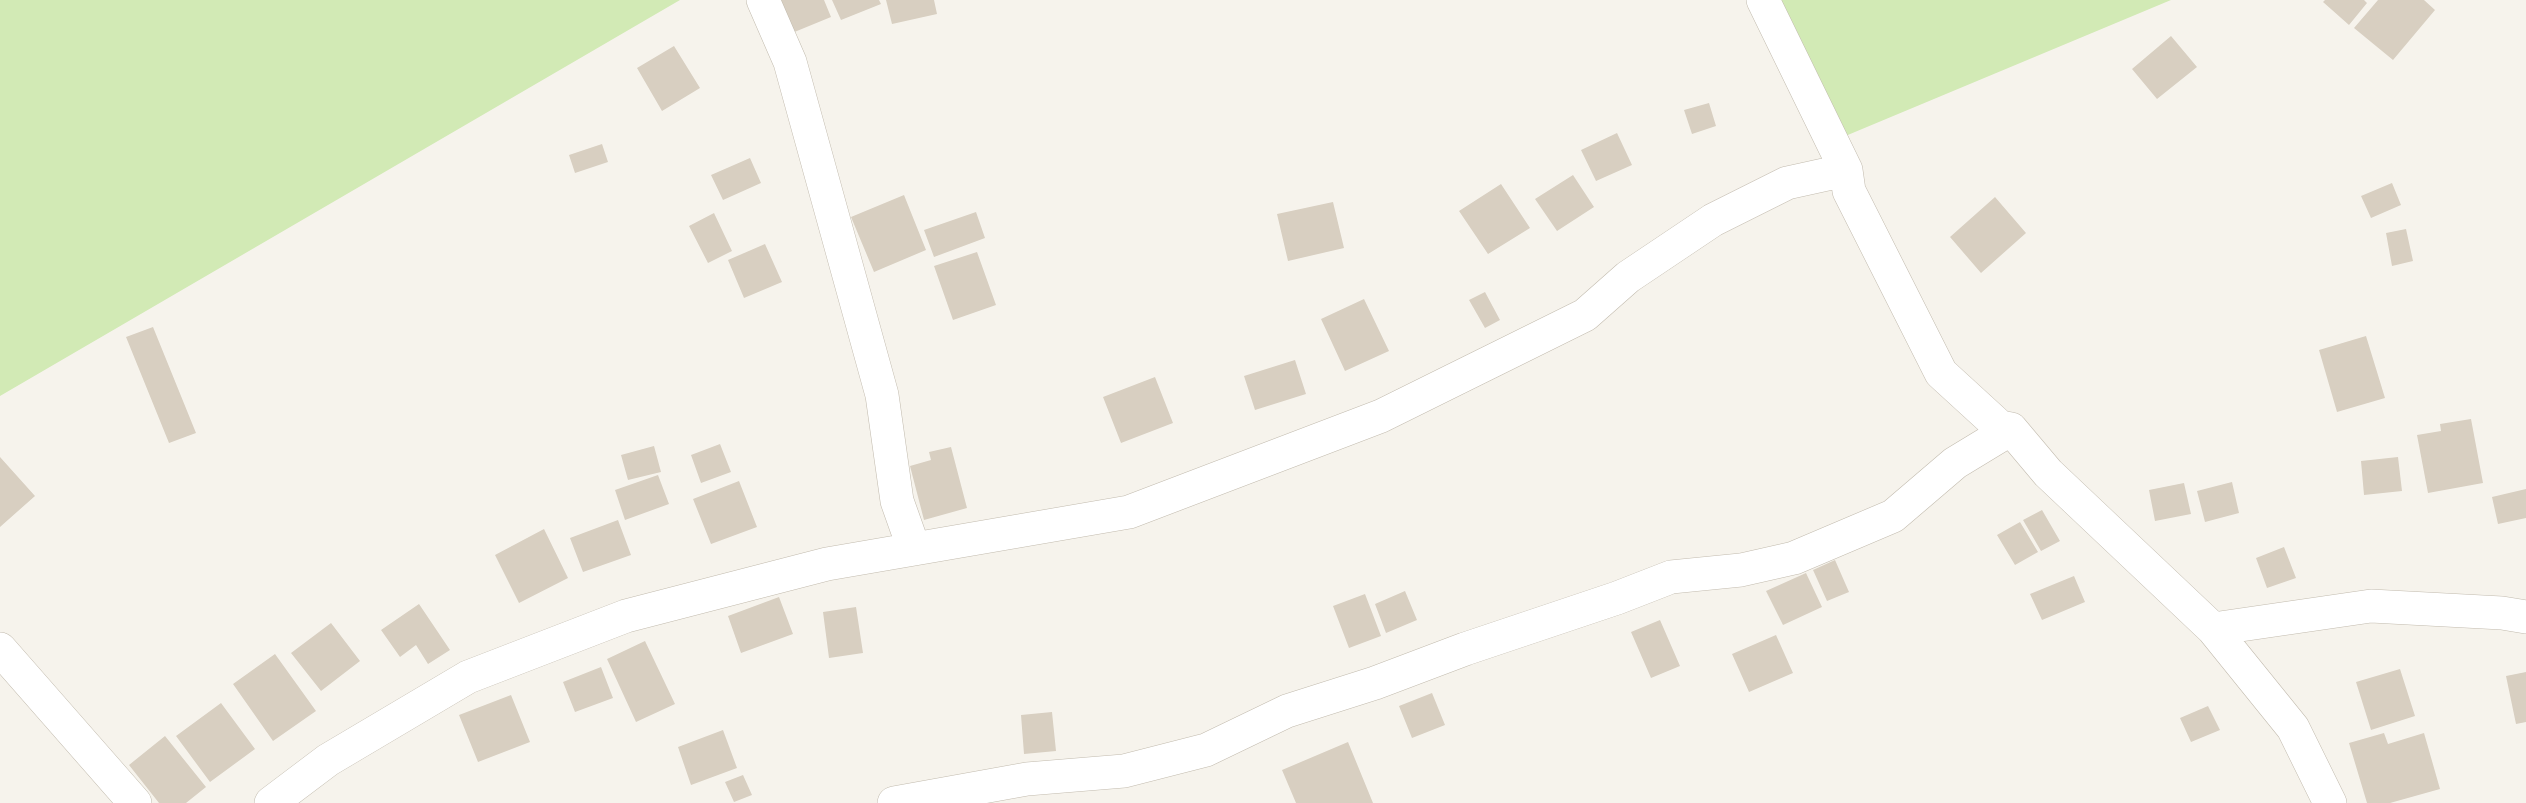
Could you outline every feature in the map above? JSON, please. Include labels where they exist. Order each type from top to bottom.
[{"type":"street","points":[[763,0],[790,62],[882,394],[897,501],[914,549]]},
{"type":"street","points":[[1763,0],[1846,170],[1849,190],[1941,373],[2000,427],[2011,429],[2048,473],[2212,629],[2294,728],[2330,803]]},
{"type":"street","points":[[271,803],[328,760],[468,677],[626,616],[828,564],[1129,512],[1381,416],[1585,315],[1628,277],[1713,220],[1787,183],[1846,170]]},
{"type":"street","points":[[894,803],[1027,779],[1124,771],[1206,750],[1287,711],[1375,683],[1671,577],[1740,570],[1794,558],[1893,516],[1955,463],[2011,429]]},
{"type":"street","points":[[2212,629],[2371,606],[2502,613],[2526,617]]},
{"type":"street","points":[[0,649],[135,803]]},
{"type":"green space","points":[[0,0],[680,0],[0,396]]},
{"type":"green space","points":[[1776,0],[2171,0],[1831,142]]},
{"type":"building","points":[[779,0],[824,0],[831,17],[792,33]]},
{"type":"building","points":[[832,0],[879,0],[881,4],[841,20]]},
{"type":"building","points":[[886,0],[934,0],[937,14],[892,24]]},
{"type":"building","points":[[2325,0],[2364,0],[2367,3],[2349,25],[2323,2]]},
{"type":"building","points":[[2378,0],[2424,0],[2435,10],[2393,60],[2354,28]]},
{"type":"building","points":[[2171,36],[2197,67],[2157,99],[2132,69]]},
{"type":"building","points":[[674,46],[700,88],[662,111],[637,68]]},
{"type":"building","points":[[1709,103],[1716,126],[1692,134],[1684,110]]},
{"type":"building","points":[[1617,133],[1632,165],[1596,181],[1581,150]]},
{"type":"building","points":[[602,144],[608,162],[575,173],[569,155]]},
{"type":"building","points":[[750,158],[761,183],[723,200],[711,175]]},
{"type":"building","points":[[1573,175],[1594,207],[1557,231],[1535,199]]},
{"type":"building","points":[[2392,183],[2401,205],[2371,218],[2361,196]]},
{"type":"building","points":[[1501,184],[1530,228],[1488,254],[1459,211]]},
{"type":"building","points":[[904,195],[926,250],[874,272],[851,217]]},
{"type":"building","points":[[1995,197],[2026,233],[1981,273],[1950,237]]},
{"type":"building","points":[[1333,202],[1344,248],[1288,261],[1277,214]]},
{"type":"building","points":[[976,212],[985,238],[934,257],[924,230]]},
{"type":"building","points":[[714,213],[732,251],[708,263],[689,226]]},
{"type":"building","points":[[2406,229],[2413,261],[2392,266],[2386,233]]},
{"type":"building","points":[[765,244],[782,282],[744,298],[728,260]]},
{"type":"building","points":[[977,252],[996,305],[953,320],[934,266]]},
{"type":"building","points":[[1485,292],[1500,320],[1485,328],[1469,300]]},
{"type":"building","points":[[1364,299],[1389,351],[1345,371],[1321,319]]},
{"type":"building","points":[[153,327],[196,433],[169,443],[126,337]]},
{"type":"building","points":[[2366,336],[2385,398],[2337,412],[2319,350]]},
{"type":"building","points":[[1295,360],[1306,394],[1255,410],[1244,376]]},
{"type":"building","points":[[1155,377],[1173,423],[1121,443],[1103,397]]},
{"type":"building","points":[[2471,419],[2483,483],[2428,493],[2417,435],[2441,431],[2440,424]]},
{"type":"building","points":[[720,444],[731,472],[701,483],[691,455]]},
{"type":"building","points":[[654,446],[661,472],[628,480],[621,455]]},
{"type":"building","points":[[951,447],[967,508],[924,520],[910,466],[931,460],[929,452]]},
{"type":"building","points":[[0,457],[35,496],[0,527]]},
{"type":"building","points":[[2398,457],[2402,491],[2364,495],[2361,461]]},
{"type":"building","points":[[658,475],[669,504],[625,520],[615,490]]},
{"type":"building","points":[[739,481],[757,527],[711,544],[693,499]]},
{"type":"building","points":[[2232,482],[2239,513],[2205,522],[2197,491]]},
{"type":"building","points":[[2184,483],[2191,514],[2155,521],[2149,490]]},
{"type":"building","points":[[2526,489],[2526,518],[2498,524],[2492,497]]},
{"type":"building","points":[[2042,510],[2060,541],[2041,551],[2023,520]]},
{"type":"building","points":[[618,520],[631,555],[583,572],[570,538]]},
{"type":"building","points":[[2020,522],[2038,552],[2015,565],[1997,535]]},
{"type":"building","points":[[544,529],[568,578],[519,603],[495,555]]},
{"type":"building","points":[[2284,547],[2296,578],[2267,588],[2256,558]]},
{"type":"building","points":[[1835,560],[1849,592],[1827,601],[1813,570]]},
{"type":"building","points":[[1806,573],[1822,607],[1783,625],[1766,591]]},
{"type":"building","points":[[2074,576],[2085,602],[2042,620],[2030,594]]},
{"type":"building","points":[[1405,591],[1417,620],[1386,633],[1375,604]]},
{"type":"building","points":[[1365,594],[1381,636],[1349,648],[1333,606]]},
{"type":"building","points":[[779,597],[793,634],[741,653],[728,616]]},
{"type":"building","points":[[419,604],[450,650],[428,664],[416,645],[400,657],[381,630]]},
{"type":"building","points":[[856,607],[863,653],[829,658],[823,612]]},
{"type":"building","points":[[1660,620],[1680,666],[1651,678],[1631,632]]},
{"type":"building","points":[[331,623],[360,661],[321,691],[291,653]]},
{"type":"building","points":[[1776,635],[1793,673],[1749,692],[1732,654]]},
{"type":"building","points":[[645,641],[675,704],[636,722],[607,659]]},
{"type":"building","points":[[275,654],[316,711],[273,741],[233,684]]},
{"type":"building","points":[[601,667],[613,698],[575,712],[563,682]]},
{"type":"building","points":[[2400,669],[2415,716],[2371,730],[2356,682]]},
{"type":"building","points":[[2526,672],[2526,722],[2516,724],[2506,676]]},
{"type":"building","points":[[1432,693],[1445,725],[1412,738],[1399,706]]},
{"type":"building","points":[[511,695],[530,742],[478,762],[459,715]]},
{"type":"building","points":[[221,703],[255,749],[210,782],[176,736]]},
{"type":"building","points":[[2208,706],[2220,730],[2191,742],[2180,718]]},
{"type":"building","points":[[1052,712],[1056,751],[1024,754],[1021,715]]},
{"type":"building","points":[[723,730],[737,768],[691,785],[678,747]]},
{"type":"building","points":[[2384,733],[2388,744],[2424,733],[2440,789],[2390,803],[2367,803],[2349,743]]},
{"type":"building","points":[[165,736],[206,787],[186,803],[159,803],[129,765]]},
{"type":"building","points":[[1348,742],[1373,803],[1296,803],[1282,770]]},
{"type":"building","points":[[743,775],[752,795],[734,802],[725,782]]}]
